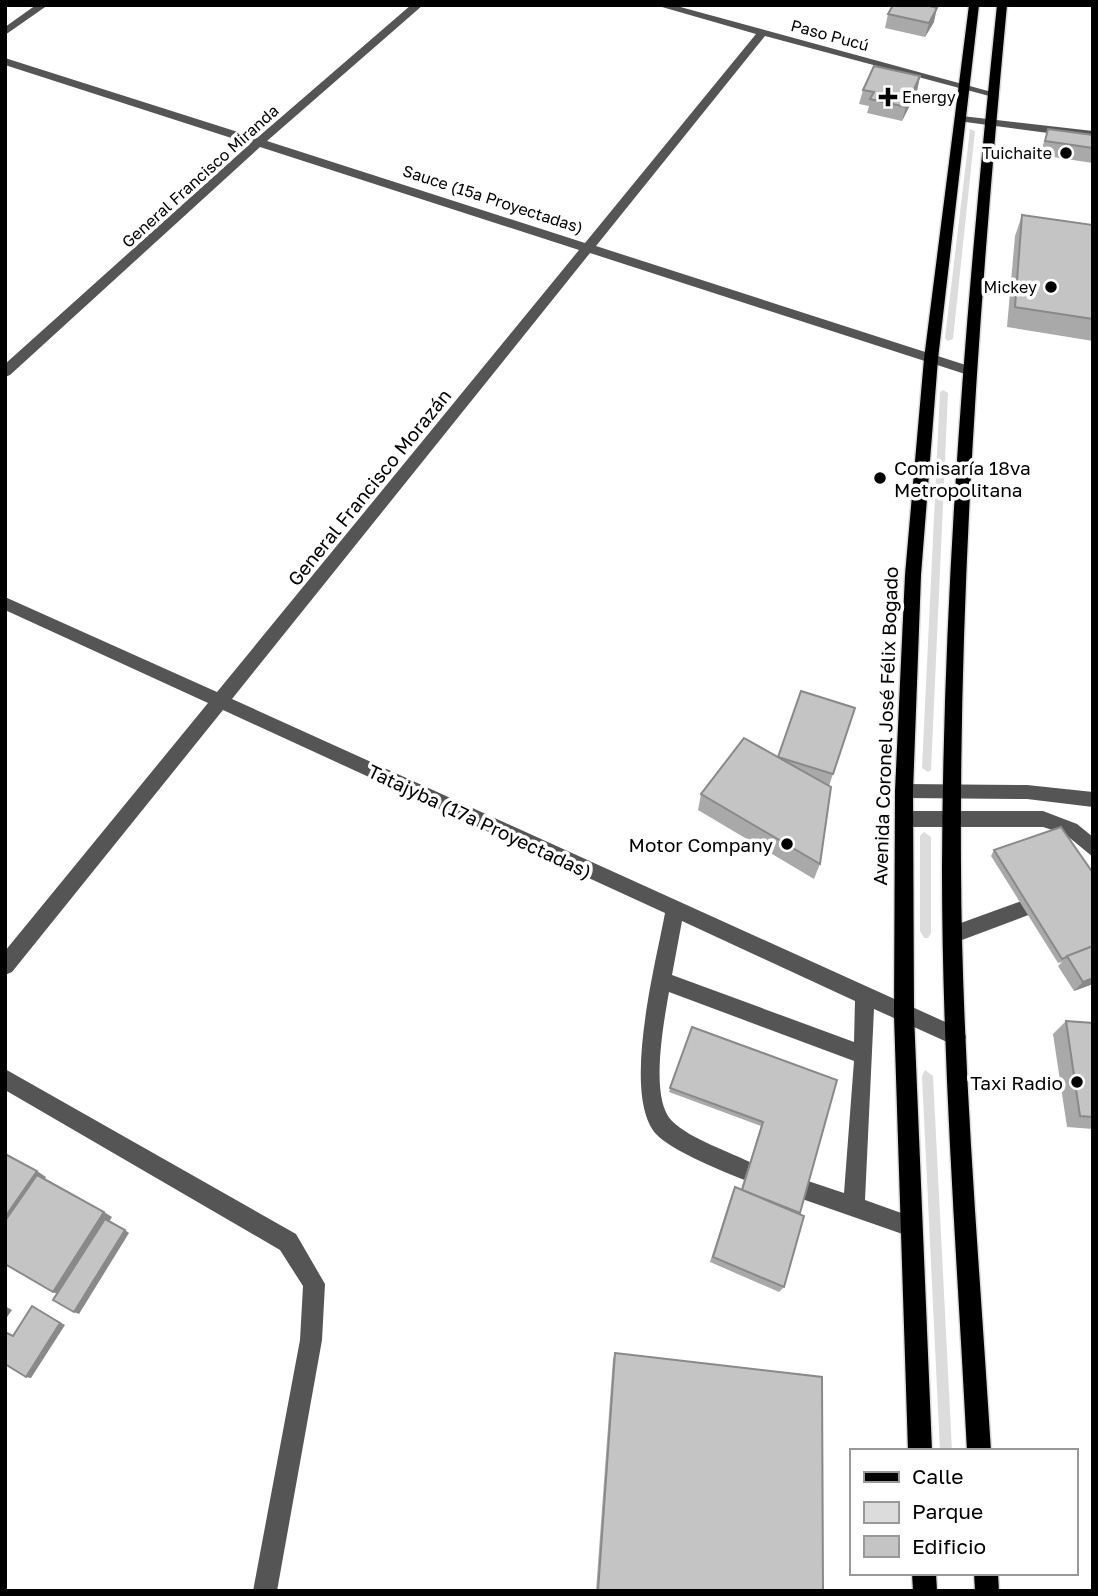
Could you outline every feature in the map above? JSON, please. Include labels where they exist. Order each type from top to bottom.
[{"type":"main road","name":"Avenida Coronel José Félix Bogado","points":[[920,1449],[904,1015],[904,791],[913,575],[931,359],[974,5]]},
{"type":"main road","points":[[979,1449],[956,1037],[952,791],[958,583],[970,371],[1002,5]]},
{"type":"street","points":[[5,32],[43,5]]},
{"type":"street","name":"General Francisco Miranda","points":[[5,372],[259,142],[418,5]]},
{"type":"street","name":"Paso Pucú","points":[[660,5],[993,94]]},
{"type":"street","name":"General Francisco Morazán","points":[[5,966],[762,33]]},
{"type":"street","name":"Sauce (15ª Proyectadas)","points":[[5,61],[970,371]]},
{"type":"street","points":[[962,118],[1093,135]]},
{"type":"street","name":"Tatajyba (17ª Proyectadas)","points":[[5,603],[956,1037]]},
{"type":"street","points":[[904,791],[1027,792],[1093,800]]},
{"type":"street","points":[[904,819],[1031,818],[1058,822],[1071,829],[1093,849]]},
{"type":"street","points":[[954,934],[1024,908]]},
{"type":"street","points":[[674,910],[649,1063],[652,1107],[663,1128],[747,1171]]},
{"type":"street","points":[[663,981],[864,1055]]},
{"type":"street","points":[[854,1207],[865,997]]},
{"type":"street","points":[[5,1079],[288,1242],[314,1284],[311,1340],[265,1591]]},
{"type":"street","points":[[805,1190],[911,1226]]},
{"type":"green space","points":[[970,129],[975,131],[953,339],[948,341],[945,338]]},
{"type":"green space","points":[[943,390],[948,393],[931,770],[928,772],[922,768],[940,392]]},
{"type":"green space","points":[[924,832],[931,837],[931,933],[928,938],[924,938],[920,931],[920,836]]},
{"type":"green space","points":[[925,1070],[933,1076],[952,1449],[940,1449],[922,1076]]},
{"type":"building","points":[[893,5],[926,5],[937,8],[929,23],[888,14]]},
{"type":"building","points":[[874,66],[920,76],[906,107],[870,99],[874,92],[863,90]]},
{"type":"building","points":[[1048,129],[1093,135],[1093,148],[1045,141]]},
{"type":"building","name":"Mickey","points":[[1022,215],[1093,225],[1093,319],[1015,307]]},
{"type":"building","points":[[801,691],[855,708],[833,774],[778,757]]},
{"type":"building","name":"Motor Company","points":[[744,738],[831,787],[820,864],[701,794]]},
{"type":"building","points":[[1061,827],[1093,873],[1093,946],[1062,959],[994,850]]},
{"type":"building","points":[[1093,946],[1093,978],[1083,982],[1067,956]]},
{"type":"building","points":[[1066,1021],[1093,1023],[1093,1117],[1080,1116]]},
{"type":"building","points":[[692,1027],[837,1080],[800,1213],[742,1190],[763,1122],[670,1088]]},
{"type":"building","points":[[5,1154],[37,1171],[5,1217]]},
{"type":"building","points":[[37,1175],[104,1212],[53,1292],[5,1264],[5,1221]]},
{"type":"building","points":[[735,1187],[804,1216],[784,1287],[713,1257]]},
{"type":"building","points":[[105,1219],[125,1230],[74,1312],[53,1300]]},
{"type":"building","points":[[32,1306],[60,1323],[26,1377],[5,1364],[5,1332],[13,1336]]},
{"type":"building","points":[[615,1353],[822,1377],[823,1591],[598,1591]]},
{"type":"place","name":"Energy","points":[[888,97]]},
{"type":"place","name":"Tuichaite","points":[[1066,153]]},
{"type":"place","name":"Mickey","points":[[1051,287]]},
{"type":"place","name":"Comisaría 18va Metropolitana","points":[[880,478]]},
{"type":"place","name":"Motor Company","points":[[787,844]]},
{"type":"place","name":"Taxi Radio","points":[[1077,1082]]}]
